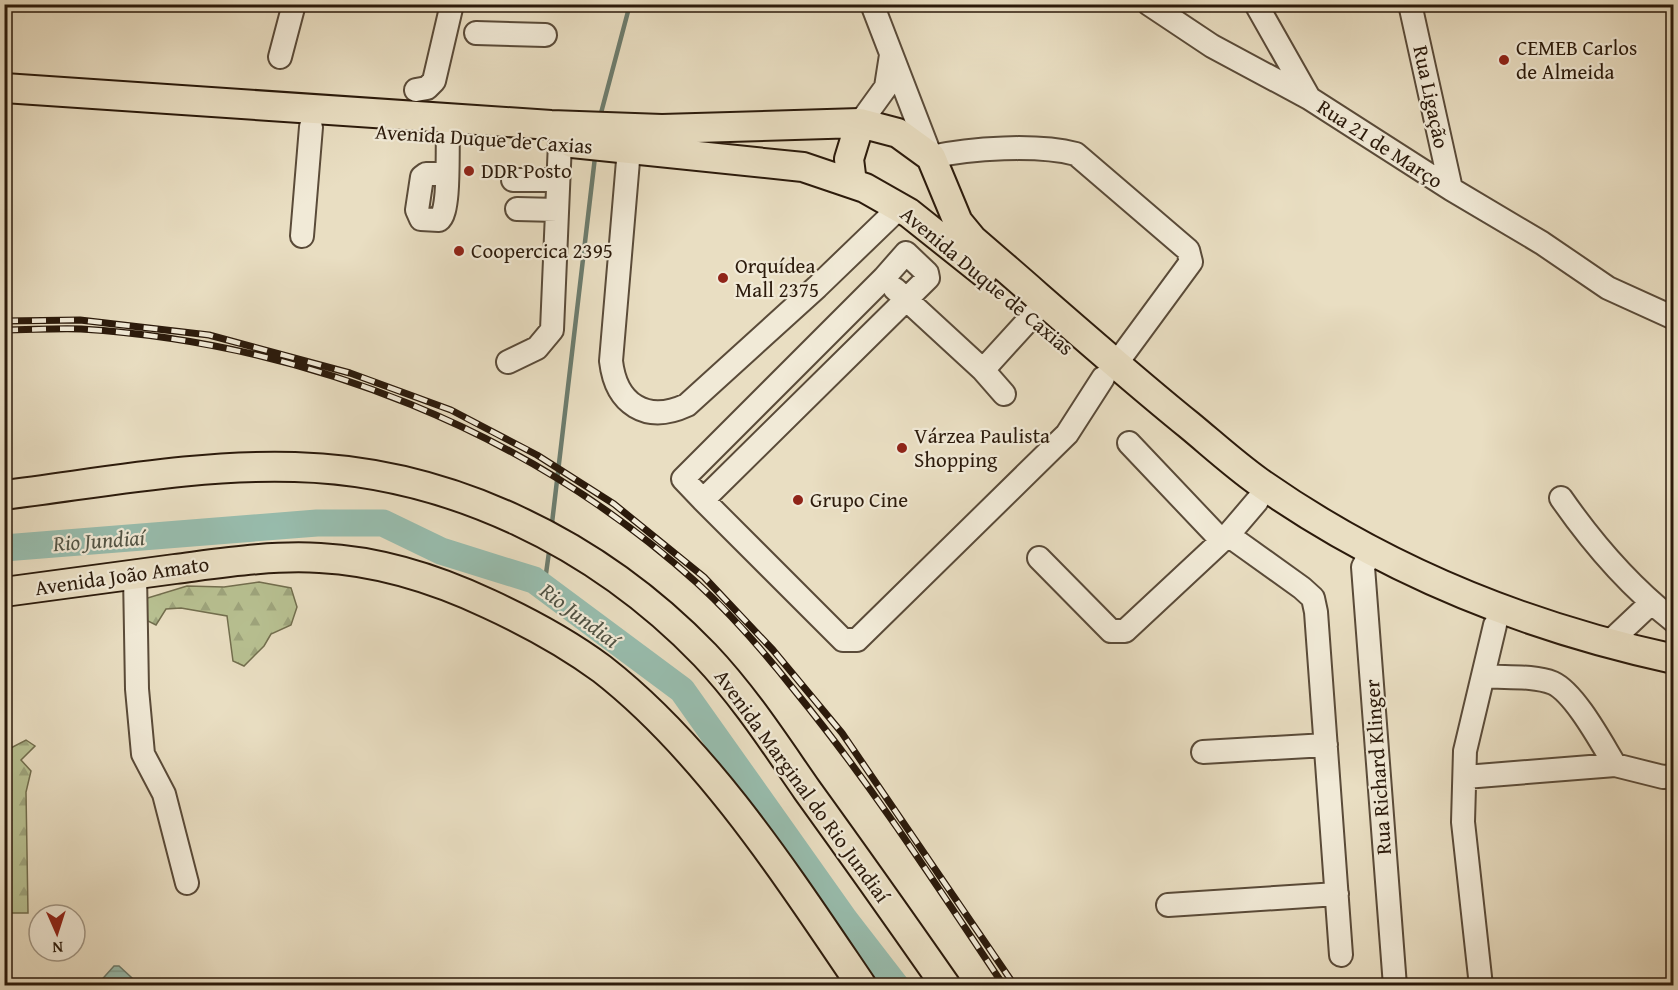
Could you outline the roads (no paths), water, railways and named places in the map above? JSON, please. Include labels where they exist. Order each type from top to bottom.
[{"type":"main road","name":"Avenida Duque de Caxias","points":[[4,88],[551,125],[662,129],[860,123],[898,133],[936,169],[958,222],[972,239],[1109,371],[1257,501],[1368,559],[1566,651],[1674,678]]},
{"type":"main road","name":"Avenida Duque de Caxias","points":[[4,105],[448,137],[560,142],[803,167],[852,183],[910,214],[1033,315],[1368,559]]},
{"type":"main road","points":[[852,183],[849,159],[860,123]]},
{"type":"main road","points":[[910,214],[924,207],[935,197],[936,169]]},
{"type":"main road","name":"Avenida Marginal do Rio Jundiaí","points":[[4,495],[206,469],[306,468],[353,471],[417,484],[476,502],[546,535],[603,567],[658,610],[690,640],[747,705],[946,986]]},
{"type":"main road","name":"Avenida João Amato","points":[[4,592],[239,561],[319,558],[384,566],[456,588],[533,625],[601,668],[681,742],[718,785],[862,986]]},
{"type":"main road","name":"Avenida Duque de Caxias","points":[[1491,615],[1573,634],[1603,644],[1674,659]]},
{"type":"street","points":[[280,57],[294,4]]},
{"type":"street","points":[[416,90],[427,88],[434,81],[452,4]]},
{"type":"street","points":[[872,4],[936,169],[972,150],[1059,149],[1076,154],[1188,250],[1191,262],[1109,371],[1067,434],[857,640],[843,640],[683,479],[884,278],[906,253],[910,214]]},
{"type":"street","name":"Rua 21 de Março","points":[[1149,4],[1212,46],[1309,98],[1451,189],[1542,243],[1608,288],[1674,318]]},
{"type":"street","points":[[1256,4],[1309,98]]},
{"type":"street","name":"Rua Ligação","points":[[1410,4],[1451,189]]},
{"type":"street","points":[[476,33],[545,35]]},
{"type":"street","points":[[860,123],[886,87],[891,54]]},
{"type":"street","points":[[302,236],[311,127]]},
{"type":"street","points":[[447,174],[448,137]]},
{"type":"street","points":[[508,362],[537,348],[552,330],[560,142]]},
{"type":"street","points":[[629,149],[611,361],[613,381],[628,402],[653,413],[671,412],[687,405],[910,214]]},
{"type":"street","points":[[513,180],[558,180]]},
{"type":"street","points":[[517,210],[557,210]]},
{"type":"street","points":[[703,500],[928,278],[927,273],[906,253]]},
{"type":"street","points":[[884,278],[983,370],[1004,394]]},
{"type":"street","points":[[983,370],[1033,315]]},
{"type":"street","points":[[788,375],[810,395]]},
{"type":"street","points":[[1129,443],[1225,538],[1313,598],[1341,955]]},
{"type":"street","points":[[1561,498],[1609,561],[1651,603],[1674,621]]},
{"type":"street","points":[[1039,558],[1111,631],[1125,631],[1225,538],[1257,501]]},
{"type":"street","name":"Rua Richard Klinger","points":[[1368,559],[1395,986]]},
{"type":"street","points":[[135,575],[137,689],[143,754],[164,794],[187,883]]},
{"type":"street","points":[[1603,644],[1615,637],[1651,603]]},
{"type":"street","points":[[1481,986],[1463,822],[1466,751],[1483,676],[1491,615]]},
{"type":"street","points":[[1483,676],[1545,680],[1556,684],[1571,699],[1615,765]]},
{"type":"street","points":[[1203,752],[1326,745]]},
{"type":"street","points":[[1465,777],[1615,765],[1663,777],[1674,776]]},
{"type":"street","points":[[1168,905],[1337,894]]},
{"type":"waterway","points":[[601,113],[630,4]]},
{"type":"waterway","points":[[552,523],[595,157]]},
{"type":"waterway","name":"Rio Jundiaí","points":[[4,548],[317,523],[383,523],[441,551],[534,580],[682,690],[845,920],[896,986]]},
{"type":"waterway","points":[[544,588],[549,552]]},
{"type":"railway","points":[[4,321],[80,320],[209,335],[350,373],[451,410],[537,455],[614,504],[704,577],[773,650],[842,733],[1015,986]]},
{"type":"railway","points":[[4,330],[81,329],[165,338],[249,353],[330,375],[410,404],[488,440],[562,481],[632,529],[697,583],[760,649],[823,726],[877,799],[1004,986]]},
{"type":"place","name":"CEMEB Carlos de Almeida","points":[[1504,60]]},
{"type":"place","name":"DDR Posto","points":[[469,171]]},
{"type":"place","name":"Coopercica 2395","points":[[459,251]]},
{"type":"place","name":"Orquídea Mall 2375","points":[[723,278]]},
{"type":"place","name":"Várzea Paulista Shopping","points":[[902,448]]},
{"type":"place","name":"Grupo Cine","points":[[798,500]]}]
